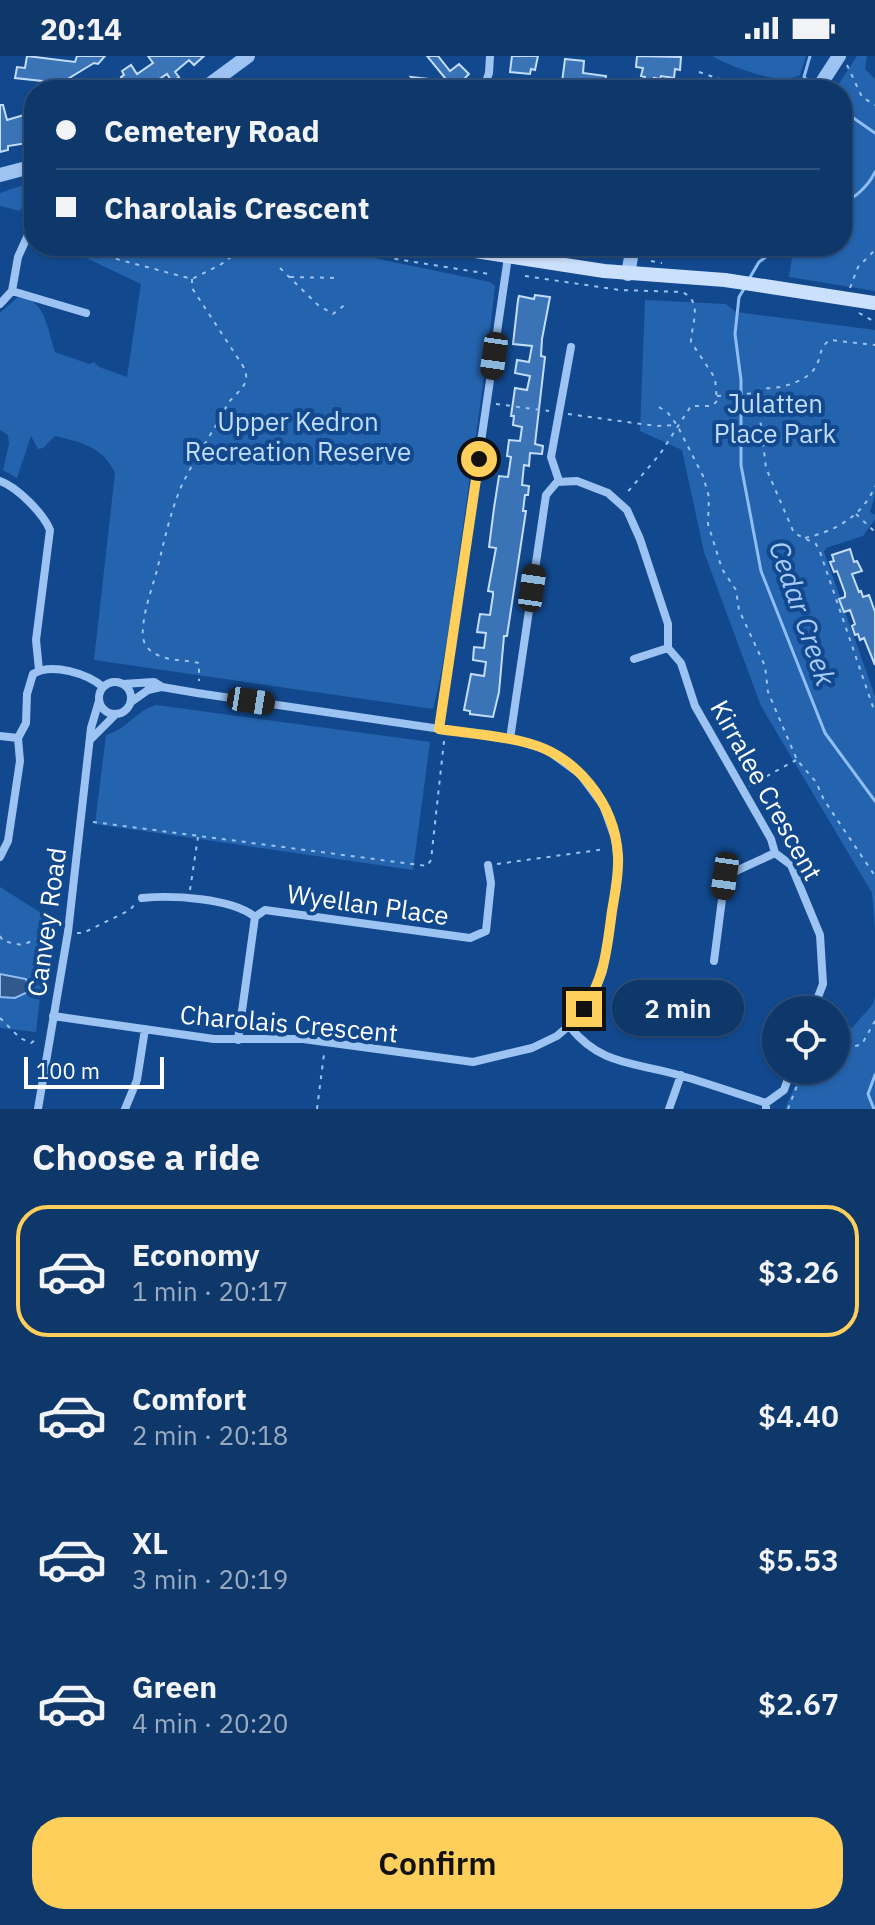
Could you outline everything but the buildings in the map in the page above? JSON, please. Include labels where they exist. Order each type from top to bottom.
[{"type":"main road","points":[[502,256],[628,274],[781,287],[875,303]]},
{"type":"street","points":[[218,80],[248,56]]},
{"type":"street","points":[[487,80],[490,56]]},
{"type":"street","points":[[824,80],[841,56]]},
{"type":"street","points":[[0,175],[24,169]]},
{"type":"street","points":[[0,304],[12,291],[18,257],[24,244]]},
{"type":"street","points":[[628,274],[631,256]]},
{"type":"street","points":[[439,729],[508,257]]},
{"type":"street","points":[[12,291],[86,313]]},
{"type":"street","points":[[559,481],[551,462],[571,347]]},
{"type":"street","points":[[510,739],[549,489],[559,481],[571,480],[608,493],[619,502]]},
{"type":"street","points":[[0,481],[22,497],[44,519],[50,530],[36,640],[39,670]]},
{"type":"street","name":"Kirralee Crescent","points":[[619,502],[633,521],[642,544],[668,624],[668,648],[680,661],[695,706],[771,839],[775,853],[791,865],[820,935],[823,984],[818,996]]},
{"type":"street","points":[[634,659],[668,648]]},
{"type":"street","points":[[0,857],[7,848],[20,761],[18,738],[26,723],[33,674],[39,670],[83,674],[103,687]]},
{"type":"street","points":[[116,714],[105,710],[99,701],[103,687],[112,682],[123,684],[130,693],[131,702]]},
{"type":"street","name":"Charolais Crescent","points":[[53,1016],[214,1039],[303,1039],[473,1062],[532,1048],[570,1027],[593,996],[603,971],[618,870],[615,837],[603,805],[580,774],[547,750],[510,739],[162,687],[148,682],[123,684]]},
{"type":"street","points":[[90,740],[116,714],[125,711],[131,702],[148,690],[162,687]]},
{"type":"street","name":"Canvey Road","points":[[38,1109],[68,932],[91,728],[99,701]]},
{"type":"street","points":[[0,736],[18,738]]},
{"type":"street","points":[[714,961],[725,876],[775,853]]},
{"type":"street","name":"Wyellan Place","points":[[238,1040],[255,917],[265,910],[470,938],[486,931],[491,883],[488,865]]},
{"type":"street","points":[[142,898],[163,896],[242,907],[255,917]]},
{"type":"street","points":[[570,1027],[586,1045],[613,1060],[681,1075],[766,1106],[784,1090],[786,1084]]},
{"type":"street","points":[[125,1109],[137,1080],[145,1029]]},
{"type":"street","points":[[669,1109],[681,1075]]},
{"type":"path","points":[[841,56],[862,97],[875,105]]},
{"type":"path","points":[[699,72],[721,80]]},
{"type":"path","points":[[708,76],[711,80]]},
{"type":"path","points":[[850,290],[858,267],[875,250]]},
{"type":"path","points":[[107,256],[192,279],[232,256]]},
{"type":"path","points":[[384,256],[489,274]]},
{"type":"path","points":[[280,268],[318,305],[333,314],[347,303]]},
{"type":"path","points":[[300,288],[303,276]]},
{"type":"path","points":[[525,276],[620,290],[688,295],[694,305],[696,317],[691,342],[715,378],[717,401],[712,406],[691,406],[660,454],[619,502]]},
{"type":"path","points":[[288,277],[340,278]]},
{"type":"path","points":[[192,279],[191,287],[243,366],[247,381],[228,403],[213,434],[195,458],[178,495],[146,611],[143,635],[148,648],[161,656],[199,663],[199,681]]},
{"type":"path","points":[[717,396],[757,393],[762,388],[780,389],[812,371],[821,348],[830,340],[875,345]]},
{"type":"path","points":[[757,393],[766,468],[794,533],[816,544],[820,552],[875,713]]},
{"type":"path","points":[[487,403],[656,426],[677,425]]},
{"type":"path","points":[[659,407],[677,425],[703,476],[709,497],[708,524],[722,569],[736,590],[739,610],[765,666],[768,692],[797,760],[816,782],[824,800],[875,876]]},
{"type":"path","points":[[805,538],[839,527],[866,502],[875,486]]},
{"type":"path","points":[[855,513],[875,532]]},
{"type":"path","points":[[93,822],[427,866],[431,860],[444,741]]},
{"type":"path","points":[[743,789],[797,760]]},
{"type":"path","points":[[189,900],[198,836]]},
{"type":"path","points":[[488,865],[606,849]]},
{"type":"path","points":[[76,933],[83,933],[130,910],[142,898]]},
{"type":"path","points":[[0,936],[3,941],[22,945],[55,932]]},
{"type":"path","points":[[0,1018],[20,1038],[31,1043],[38,1038]]},
{"type":"path","points":[[850,1048],[862,1044],[875,1021]]},
{"type":"path","points":[[317,1109],[324,1054]]},
{"type":"path","points":[[788,1109],[798,1084]]},
{"type":"green space","points":[[712,56],[806,56],[800,75],[780,78],[743,70]]},
{"type":"green space","points":[[857,56],[867,56],[865,69],[875,79],[875,291],[789,277],[792,256],[852,256],[852,80],[841,80]]},
{"type":"green space","points":[[24,186],[24,205],[20,211],[0,206],[0,193]]},
{"type":"green space","name":"Upper Kedron Recreation Reserve","points":[[82,256],[364,256],[490,282],[495,286],[449,625],[433,709],[94,660],[115,473],[98,451],[55,436],[38,449],[31,436],[17,478],[3,470],[9,444],[8,435],[0,430],[0,313],[18,297],[27,299],[40,309],[55,352],[89,364],[94,362],[99,367],[127,377],[141,284]]},
{"type":"green space","name":"Julatten Place Park","points":[[645,300],[726,304],[736,312],[875,330],[875,495],[870,512],[875,519],[863,536],[826,548],[824,552],[875,696],[875,928],[872,893],[761,706],[704,552],[682,450],[640,431]]},
{"type":"green space","points":[[156,705],[430,742],[413,870],[95,824],[106,735]]},
{"type":"green space","points":[[0,887],[49,918],[36,1032],[0,1028]]},
{"type":"green space","points":[[875,996],[875,1109],[785,1109],[796,1084],[850,1084],[850,1027],[873,1004]]},
{"type":"shaded area","points":[[0,974],[26,979],[30,991],[15,998],[0,997]]},
{"type":"waterway","points":[[807,80],[804,77],[810,56]]},
{"type":"waterway","points":[[852,117],[875,133]]},
{"type":"waterway","name":"Cedar Creek","points":[[852,198],[875,172]]},
{"type":"waterway","name":"Cedar Creek","points":[[749,279],[759,262],[767,256]]},
{"type":"waterway","name":"Cedar Creek","points":[[744,289],[739,297],[735,334],[741,380],[741,465],[761,571],[825,733],[875,801]]},
{"type":"waterway","name":"Cedar Creek","points":[[874,1109],[868,1094],[875,1075]]},
{"type":"route","points":[[479,459],[439,729],[515,740],[543,748],[580,774],[603,805],[615,837],[618,870],[603,971],[584,1009]]}]
